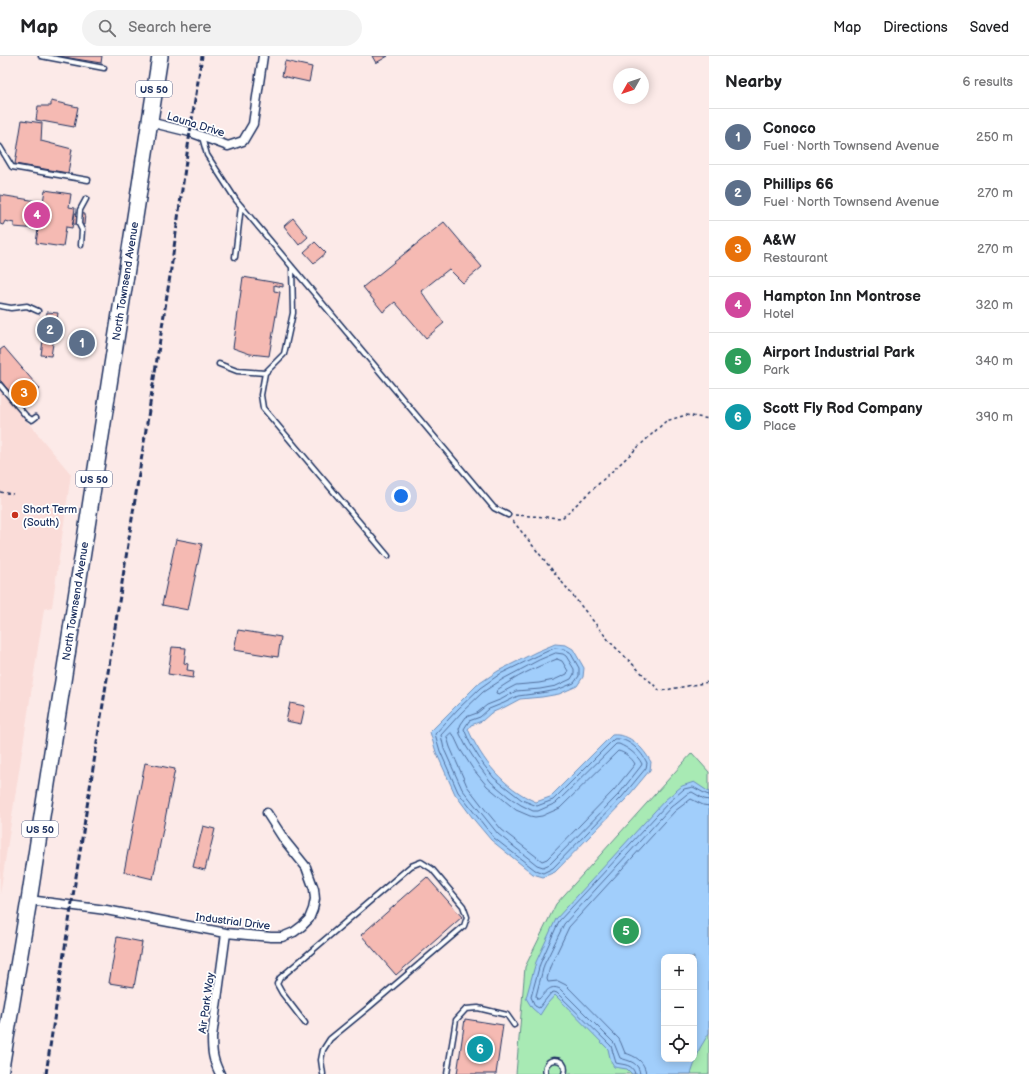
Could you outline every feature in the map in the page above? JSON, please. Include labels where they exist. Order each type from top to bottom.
[{"type":"highway","name":"North Townsend Avenue","points":[[0,1074],[29,900],[160,56]]},
{"type":"street","name":"Launa Drive","points":[[149,122],[190,132],[228,146],[243,142],[253,124],[263,56]]},
{"type":"street","name":"Industrial Drive","points":[[29,900],[106,910],[226,933],[282,937],[294,932],[309,919],[315,899],[314,889],[306,867],[285,840],[268,813]]},
{"type":"street","name":"Air Park Way","points":[[220,1074],[212,1054],[212,1037],[226,933]]},
{"type":"lane","points":[[41,56],[104,68]]},
{"type":"lane","points":[[202,136],[207,155],[236,200],[494,508],[508,515]]},
{"type":"lane","points":[[0,148],[12,168],[88,180]]},
{"type":"lane","points":[[81,245],[82,230],[79,224],[80,210],[86,199]]},
{"type":"lane","points":[[235,257],[241,206]]},
{"type":"lane","points":[[292,267],[293,313],[284,354],[265,373],[261,395],[263,408],[388,556]]},
{"type":"lane","points":[[0,306],[11,308],[27,306],[38,311]]},
{"type":"lane","points":[[219,364],[237,371],[265,373]]},
{"type":"lane","points":[[0,385],[26,416],[32,420],[36,417]]},
{"type":"lane","points":[[305,1024],[277,984],[280,978],[411,866],[421,862],[432,869],[463,906],[467,917],[464,926],[330,1039],[323,1050],[321,1060],[323,1074]]},
{"type":"lane","points":[[447,1074],[456,1020],[466,1008],[478,1008],[507,1015],[514,1025]]},
{"type":"lane","points":[[546,1074],[545,1069],[547,1063],[552,1060],[559,1060],[564,1064],[564,1074]]},
{"type":"path","points":[[508,515],[562,518],[666,421],[686,415],[709,419]]},
{"type":"path","points":[[0,492],[13,494]]},
{"type":"path","points":[[508,515],[610,642],[660,691],[709,682]]},
{"type":"shaded area","points":[[0,389],[71,474],[52,607],[44,609],[0,894]]},
{"type":"green space","points":[[692,753],[709,772],[709,1074],[516,1074],[525,967],[556,904]]},
{"type":"water","points":[[555,644],[566,645],[573,649],[584,668],[583,677],[577,686],[559,694],[520,699],[491,713],[482,721],[471,725],[468,729],[480,752],[495,772],[514,789],[536,802],[550,797],[612,735],[625,736],[635,742],[651,762],[650,770],[625,800],[555,872],[543,877],[533,874],[491,840],[475,821],[455,794],[436,752],[430,732],[477,685],[498,671]]},
{"type":"water","points":[[694,782],[709,792],[709,1033],[700,1048],[697,1057],[697,954],[661,954],[661,1062],[695,1062],[691,1074],[632,1074],[627,1069],[614,1067],[611,1062],[608,1049],[555,995],[540,1015],[532,1008],[526,998],[536,962],[556,919],[665,800],[682,786]]},
{"type":"building","points":[[57,56],[102,56],[101,63]]},
{"type":"building","points":[[372,56],[388,56],[376,63]]},
{"type":"building","points":[[285,61],[312,67],[309,82],[282,76]]},
{"type":"building","points":[[51,101],[78,107],[74,127],[36,120],[38,106],[51,106]]},
{"type":"building","points":[[22,120],[42,123],[41,141],[72,149],[68,173],[15,164]]},
{"type":"building","points":[[45,190],[71,194],[69,207],[75,208],[72,228],[66,227],[63,247],[36,243],[38,229],[14,227],[14,223],[5,221],[3,225],[0,224],[0,195],[43,202]]},
{"type":"building","points":[[75,213],[85,214],[84,225],[73,224]]},
{"type":"building","points":[[293,218],[308,237],[299,245],[284,226]]},
{"type":"building","points":[[444,222],[482,267],[463,283],[449,269],[421,291],[444,323],[426,338],[395,302],[383,312],[363,287]]},
{"type":"building","points":[[315,242],[326,253],[314,263],[304,252]]},
{"type":"building","points":[[243,277],[283,284],[283,287],[274,285],[274,291],[280,292],[269,356],[250,354],[233,348]]},
{"type":"building","points":[[47,312],[58,313],[51,356],[41,355]]},
{"type":"building","points":[[4,347],[40,389],[21,405],[0,380],[0,350]]},
{"type":"building","points":[[176,539],[202,544],[188,610],[162,605]]},
{"type":"building","points":[[238,630],[281,637],[278,657],[234,650]]},
{"type":"building","points":[[172,647],[186,648],[184,663],[188,664],[187,670],[194,671],[193,678],[168,674]]},
{"type":"building","points":[[290,703],[305,706],[301,724],[286,721]]},
{"type":"building","points":[[145,763],[175,769],[153,879],[124,872]]},
{"type":"building","points":[[203,826],[215,829],[205,870],[193,867]]},
{"type":"building","points":[[427,877],[462,917],[396,975],[361,935]]},
{"type":"building","points":[[117,937],[142,942],[134,987],[109,983]]},
{"type":"building","points":[[465,1019],[503,1025],[496,1074],[457,1074]]},
{"type":"railway","points":[[46,1074],[170,276],[202,56]]},
{"type":"place","name":"Hampton Inn Montrose","points":[[37,215]]},
{"type":"place","name":"Phillips 66","points":[[50,330]]},
{"type":"place","name":"Conoco","points":[[82,343]]},
{"type":"place","name":"A&W","points":[[24,393]]},
{"type":"place","name":"Short Term (South)","points":[[15,515]]},
{"type":"place","name":"Airport Industrial Park","points":[[626,931]]},
{"type":"place","name":"Scott Fly Rod Company","points":[[480,1049]]}]
